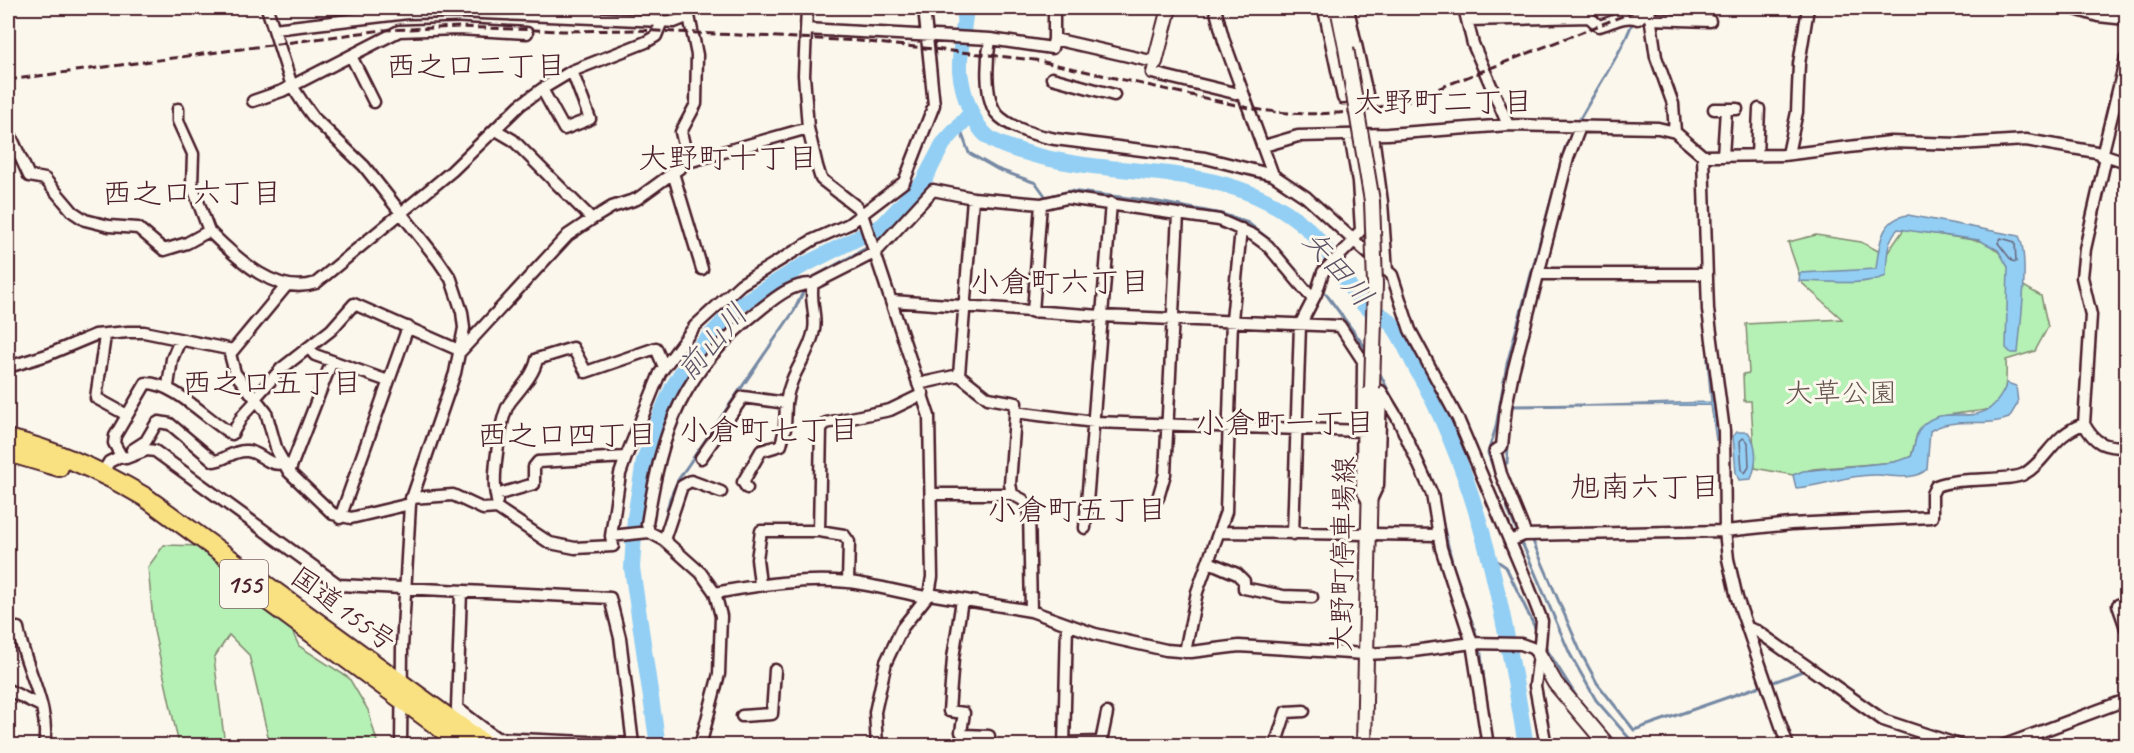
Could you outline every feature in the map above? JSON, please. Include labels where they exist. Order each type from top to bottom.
[{"type":"highway","name":"国道155号","points":[[8,439],[36,446],[103,472],[154,503],[402,692],[471,741]]},
{"type":"highway","name":"国道155号","points":[[8,452],[98,482],[139,506],[471,741]]},
{"type":"main road","points":[[1155,62],[1169,8]]},
{"type":"main road","name":"大野町停車場線","points":[[1338,8],[1372,201],[1375,284],[1364,746]]},
{"type":"main road","points":[[1539,655],[1555,683],[1608,746]]},
{"type":"street","points":[[267,8],[292,86],[314,118],[364,166],[451,279],[465,328],[461,351],[411,501],[405,588],[401,746]]},
{"type":"street","points":[[274,29],[408,12],[458,12],[674,22],[690,11],[702,8]]},
{"type":"street","points":[[807,8],[804,75],[808,128],[821,179],[857,207],[862,216],[892,302],[929,422],[932,575],[927,596],[902,628],[885,662],[877,694],[877,746]]},
{"type":"street","points":[[287,285],[230,354],[232,368],[249,393],[267,412],[277,451],[286,468],[323,506],[340,518],[360,517],[411,501],[453,495],[483,509],[497,508],[550,543],[575,549],[600,549],[613,546],[620,474],[626,457],[649,395],[664,367],[694,326],[741,284],[813,240],[862,216],[904,182],[934,105],[929,34],[924,8]]},
{"type":"street","points":[[806,29],[929,34],[990,39],[1052,48],[1054,8]]},
{"type":"street","points":[[1215,8],[1273,175]]},
{"type":"street","points":[[1338,8],[1349,13],[1367,94],[1342,98],[1325,14],[1338,8]]},
{"type":"street","points":[[1464,8],[1473,44],[1508,125]]},
{"type":"street","points":[[1788,154],[1797,112],[1799,64],[1808,8]]},
{"type":"street","points":[[2072,8],[2098,16],[2127,19]]},
{"type":"street","points":[[688,162],[681,132],[696,104],[697,55],[690,11]]},
{"type":"street","points":[[1468,20],[1589,17],[1599,26],[1635,18],[1650,12],[1710,21]]},
{"type":"street","points":[[1650,12],[1656,57],[1673,104],[1675,132]]},
{"type":"street","points":[[178,109],[178,121],[194,154],[192,185],[209,231],[248,265],[287,285],[316,283],[402,213],[496,130],[520,105],[572,71],[646,42],[656,36],[662,21]]},
{"type":"street","points":[[253,100],[292,86],[399,31],[458,29],[527,33]]},
{"type":"street","points":[[990,39],[987,64],[990,93],[996,113],[1012,124],[1055,140],[1205,158],[1273,175],[1306,197],[1352,242],[1392,275],[1410,330],[1519,538]]},
{"type":"street","points":[[1054,39],[1155,62],[1152,73],[1243,94]]},
{"type":"street","points":[[351,56],[374,102]]},
{"type":"street","points":[[2126,448],[2105,447],[2097,442],[2084,424],[2091,315],[2082,277],[2085,249],[2104,156],[2127,57]]},
{"type":"street","points":[[542,89],[564,129],[590,119],[572,71]]},
{"type":"street","points":[[1052,78],[1114,95]]},
{"type":"street","points":[[1723,156],[1720,109],[1737,109]]},
{"type":"street","points":[[1757,155],[1759,109]]},
{"type":"street","points":[[1264,146],[1298,136],[1373,135],[1508,125],[1658,128],[1675,132],[1703,156],[1788,154],[1890,142],[1960,144],[2026,140],[2085,150],[2127,162]]},
{"type":"street","points":[[1546,746],[1535,686],[1542,621],[1495,452],[1502,446],[1513,372],[1575,127]]},
{"type":"street","points":[[461,351],[568,235],[592,219],[612,207],[637,199],[688,162],[808,128]]},
{"type":"street","points":[[8,130],[29,176],[45,178],[73,212],[85,220],[109,226],[138,228],[164,250],[209,231]]},
{"type":"street","points":[[496,130],[513,140],[592,219]]},
{"type":"street","points":[[1293,534],[1300,325],[1328,265],[1361,230],[1358,182],[1350,135]]},
{"type":"street","points":[[1373,135],[1382,202],[1387,271]]},
{"type":"street","points":[[1703,156],[1708,310],[1724,431],[1725,531],[1731,580],[1788,746]]},
{"type":"street","points":[[673,173],[702,269]]},
{"type":"street","points":[[648,533],[647,524],[655,468],[686,389],[706,359],[730,332],[794,286],[813,284],[875,250],[933,190],[973,198],[1041,204],[1067,198],[1219,220],[1268,246],[1312,298]]},
{"type":"street","points":[[959,375],[973,198]]},
{"type":"street","points":[[1085,528],[1111,203]]},
{"type":"street","points":[[1033,312],[1041,204]]},
{"type":"street","points":[[1158,498],[1165,474],[1178,214]]},
{"type":"street","points":[[1185,652],[1192,609],[1226,512],[1232,320],[1241,230]]},
{"type":"street","points":[[1538,274],[1707,274]]},
{"type":"street","points":[[747,488],[743,482],[761,451],[781,445],[786,429],[788,387],[811,343],[815,328],[813,284]]},
{"type":"street","points":[[892,302],[1101,316],[1340,326],[1364,361],[1362,491],[1369,503]]},
{"type":"street","points":[[461,351],[354,304],[331,330],[282,369],[243,415],[232,434],[207,418],[168,386],[144,384],[115,436],[114,443],[121,456],[126,458],[147,450],[155,451],[339,585],[610,598],[620,638],[633,744],[497,738],[471,741],[457,708],[461,591]]},
{"type":"street","points":[[340,518],[408,327]]},
{"type":"street","points":[[8,367],[46,355],[87,337],[144,332],[233,350]]},
{"type":"street","points":[[105,336],[96,398],[127,415]]},
{"type":"street","points":[[168,386],[172,359],[180,340]]},
{"type":"street","points":[[309,348],[315,355],[388,381]]},
{"type":"street","points":[[497,508],[496,495],[504,417],[509,404],[536,366],[537,359],[573,348],[586,372],[656,348],[664,367]]},
{"type":"street","points":[[286,468],[332,361]]},
{"type":"street","points":[[819,531],[821,428],[826,423],[890,410],[920,389],[959,375]]},
{"type":"street","points":[[959,375],[988,398],[1016,403],[1010,484],[1012,494]]},
{"type":"street","points":[[1369,503],[1378,485],[1381,390],[1398,419],[1432,494],[1439,535],[1474,643],[1488,746]]},
{"type":"street","points":[[701,458],[743,397],[786,403]]},
{"type":"street","points":[[1015,412],[1094,422],[1364,431]]},
{"type":"street","points":[[103,472],[109,462],[141,446],[159,422],[170,424],[214,461],[232,453],[246,451],[286,468]]},
{"type":"street","points":[[1519,538],[1725,531],[1791,524],[1932,518],[1932,494],[1936,486],[1951,481],[2023,475],[2068,430],[2084,424]]},
{"type":"street","points":[[496,495],[534,484],[534,467],[538,462],[626,457]]},
{"type":"street","points":[[664,540],[682,486],[691,481],[721,492]]},
{"type":"street","points":[[932,494],[1012,494],[1023,500],[1029,510],[1031,611]]},
{"type":"street","points":[[760,584],[757,559],[761,531],[819,531],[844,535],[848,538],[848,582]]},
{"type":"street","points":[[1220,532],[1439,535]]},
{"type":"street","points":[[615,536],[648,533],[664,540],[701,573],[715,593],[721,616],[719,674],[700,746]]},
{"type":"street","points":[[1209,562],[1237,574],[1244,581],[1244,588],[1282,596],[1312,597]]},
{"type":"street","points":[[715,593],[760,584],[848,582],[1031,611],[1067,625],[1139,645],[1185,652],[1239,646],[1365,654],[1406,652],[1474,643],[1521,644],[1532,648],[1539,655]]},
{"type":"street","points":[[962,600],[953,658],[949,711],[964,713],[961,732],[964,740],[988,736],[989,746]]},
{"type":"street","points":[[2127,602],[2118,605],[2127,628]]},
{"type":"street","points":[[1067,625],[1064,744],[1101,742],[1107,713]]},
{"type":"street","points":[[8,629],[18,628],[21,650],[45,724],[44,746]]},
{"type":"street","points":[[1748,628],[1757,630],[1884,720],[1962,746]]},
{"type":"street","points":[[742,716],[772,714],[775,670]]},
{"type":"street","points":[[8,690],[41,706]]},
{"type":"street","points":[[2002,746],[2127,700]]},
{"type":"street","points":[[1275,746],[1286,712],[1304,711]]},
{"type":"green space","name":"大草公園","points":[[1904,229],[1986,242],[2002,255],[2015,281],[2041,296],[2048,327],[2035,351],[2006,360],[2004,394],[1999,403],[1993,408],[1937,419],[1917,434],[1911,457],[1895,462],[1813,469],[1793,475],[1755,468],[1751,401],[1744,401],[1743,374],[1749,373],[1746,324],[1842,319],[1802,283],[1788,242],[1816,235],[1861,242],[1886,255]]},
{"type":"green space","points":[[164,545],[205,546],[287,620],[299,646],[349,678],[368,710],[378,745],[270,745],[249,655],[229,635],[214,658],[225,745],[179,745],[154,631],[148,567]]},
{"type":"water","points":[[1908,215],[2019,236],[2024,259],[2024,275],[2018,353],[2011,353],[2006,348],[2008,267],[1998,250],[1979,240],[1898,229],[1889,244],[1886,276],[1843,283],[1799,281],[1800,273],[1876,269],[1880,243],[1886,228],[1892,222]]},
{"type":"water","points":[[1707,358],[1718,437],[1721,439],[1716,440],[1711,405],[1579,406],[1711,402]]},
{"type":"water","points":[[2007,383],[2016,386],[2018,403],[2009,418],[1989,422],[1949,424],[1930,431],[1927,469],[1922,473],[1904,477],[1857,476],[1796,488],[1793,475],[1803,471],[1894,462],[1911,457],[1916,436],[1922,426],[1933,418],[1944,415],[1978,414],[1988,409],[1998,400]]},
{"type":"water","points":[[1737,432],[1748,432],[1754,443],[1755,461],[1751,479],[1739,480],[1736,473],[1733,436]]},
{"type":"waterway","name":"矢田川","points":[[966,8],[960,56],[961,79],[977,124],[993,141],[1019,151],[1073,163],[1178,175],[1213,181],[1246,191],[1278,207],[1308,229],[1323,246],[1364,305],[1387,319],[1394,327],[1439,412],[1474,504],[1499,600],[1526,746]]},
{"type":"waterway","points":[[1636,746],[1596,700],[1570,654],[1511,517],[1488,453],[1496,427],[1507,364],[1565,148],[1615,59],[1637,8]]},
{"type":"waterway","name":"前山川","points":[[658,746],[632,568],[635,517],[644,461],[673,387],[690,358],[738,306],[802,266],[882,226],[923,182],[943,144],[971,113]]},
{"type":"waterway","points":[[959,126],[969,153],[997,169],[1036,183],[1046,197],[1070,191],[1153,201],[1222,214],[1248,223],[1271,241],[1308,284],[1326,294],[1367,350]]},
{"type":"waterway","points":[[875,241],[880,237],[882,226]]},
{"type":"waterway","points":[[808,280],[870,246]]},
{"type":"waterway","points":[[662,532],[670,498],[678,480],[794,311],[806,286]]},
{"type":"waterway","points":[[1379,372],[1432,479],[1453,566],[1478,640]]},
{"type":"waterway","points":[[1510,406],[1582,405]]},
{"type":"waterway","points":[[1503,464],[1507,463],[1509,427]]},
{"type":"waterway","points":[[1532,539],[1581,653],[1597,683],[1634,730],[1763,685]]},
{"type":"waterway","points":[[1490,556],[1506,567],[1537,632]]},
{"type":"waterway","points":[[693,559],[716,586]]},
{"type":"waterway","points":[[717,703],[724,676],[725,630]]},
{"type":"waterway","points":[[1544,645],[1578,699],[1617,746]]},
{"type":"waterway","points":[[1480,646],[1486,699]]},
{"type":"waterway","points":[[1771,683],[1805,670],[1808,672]]},
{"type":"waterway","points":[[706,746],[713,718]]},
{"type":"railway","points":[[8,80],[383,30],[460,27],[562,31],[636,30],[859,41],[1035,60],[1249,108],[1310,114],[1349,112],[1409,100],[1643,8]]},
{"type":"district","name":"西之口二丁目","points":[[476,66]]},
{"type":"district","name":"大野町二丁目","points":[[1443,102]]},
{"type":"district","name":"大野町十丁目","points":[[728,158]]},
{"type":"district","name":"西之口六丁目","points":[[192,193]]},
{"type":"district","name":"小倉町六丁目","points":[[1060,282]]},
{"type":"district","name":"西之口五丁目","points":[[272,383]]},
{"type":"district","name":"小倉町一丁目","points":[[1285,423]]},
{"type":"district","name":"小倉町七丁目","points":[[769,430]]},
{"type":"district","name":"西之口四丁目","points":[[567,435]]},
{"type":"district","name":"旭南六丁目","points":[[1645,487]]},
{"type":"district","name":"小倉町五丁目","points":[[1077,510]]}]
